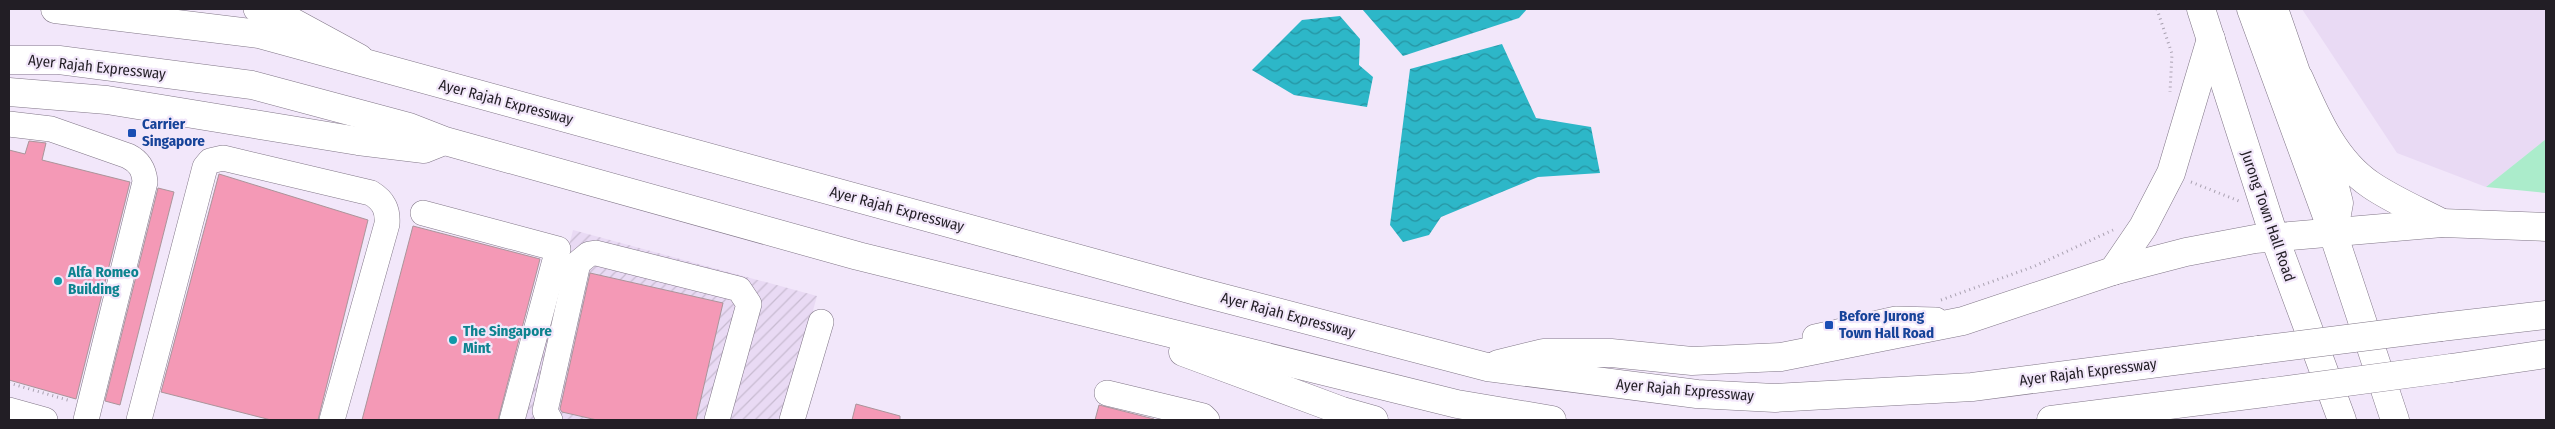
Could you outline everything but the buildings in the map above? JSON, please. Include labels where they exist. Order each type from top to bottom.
[{"type":"main road","name":"Ayer Rajah Expressway","points":[[56,9],[259,34],[1200,292],[1487,367],[1697,394],[1775,398],[1972,388],[2546,315]]},
{"type":"main road","name":"Jurong Town Hall Road","points":[[2200,9],[2274,236],[2342,420]]},
{"type":"main road","points":[[2251,9],[2333,233],[2395,420]]},
{"type":"main road","points":[[2274,9],[2299,78],[2339,203],[2333,233]]},
{"type":"main road","points":[[2113,271],[2143,227],[2170,174],[2210,38]]},
{"type":"main road","name":"Ayer Rajah Expressway","points":[[9,60],[59,60],[252,85],[400,125],[445,141],[858,256],[1457,404],[1552,420]]},
{"type":"main road","points":[[2299,78],[2323,129],[2342,158],[2370,185],[2453,224]]},
{"type":"main road","points":[[9,92],[107,100],[358,141],[424,149],[445,141]]},
{"type":"main road","points":[[1487,367],[1543,353],[1611,353],[1692,361],[1781,357],[1963,321],[2113,271],[2186,252],[2274,236],[2453,224],[2546,227]]},
{"type":"main road","points":[[1060,306],[1342,412],[1374,420]]},
{"type":"main road","points":[[2051,420],[2546,354]]},
{"type":"street","points":[[256,9],[290,18],[382,69]]},
{"type":"street","points":[[9,124],[50,129],[128,156],[135,159],[144,171],[145,182],[86,420]]},
{"type":"street","points":[[139,420],[204,167],[210,161],[223,158],[371,193],[379,198],[388,214],[387,224],[332,420]]},
{"type":"street","points":[[423,212],[558,249],[512,420]]},
{"type":"street","points":[[550,420],[545,411],[578,264],[589,254],[596,253],[738,289],[746,297],[749,304],[717,420]]},
{"type":"street","points":[[792,420],[821,322]]},
{"type":"street","points":[[1107,393],[1203,416],[1207,420]]},
{"type":"street","points":[[9,410],[45,420]]},
{"type":"path","points":[[2157,9],[2172,54],[2170,97]]},
{"type":"path","points":[[2170,174],[2244,203]]},
{"type":"path","points":[[1933,302],[1966,293],[2035,266],[2118,228]]},
{"type":"shaded area","points":[[2302,9],[2546,9],[2546,139],[2486,187],[2397,153]]},
{"type":"shaded area","points":[[573,230],[817,296],[783,420],[525,420]]},
{"type":"green space","points":[[2546,139],[2546,193],[2486,187]]},
{"type":"water","points":[[1362,9],[1527,9],[1519,18],[1403,56]]},
{"type":"water","points":[[1340,16],[1360,39],[1359,65],[1373,77],[1367,107],[1294,95],[1252,70],[1302,20]]},
{"type":"water","points":[[1502,44],[1536,118],[1591,127],[1600,173],[1538,177],[1441,217],[1429,235],[1403,242],[1390,225],[1410,69]]},
{"type":"place","name":"Carrier Singapore","points":[[132,133]]},
{"type":"place","name":"Alfa Romeo Building","points":[[58,281]]},
{"type":"place","name":"Before Jurong Town Hall Road","points":[[1829,325]]},
{"type":"place","name":"The Singapore Mint","points":[[453,340]]}]
